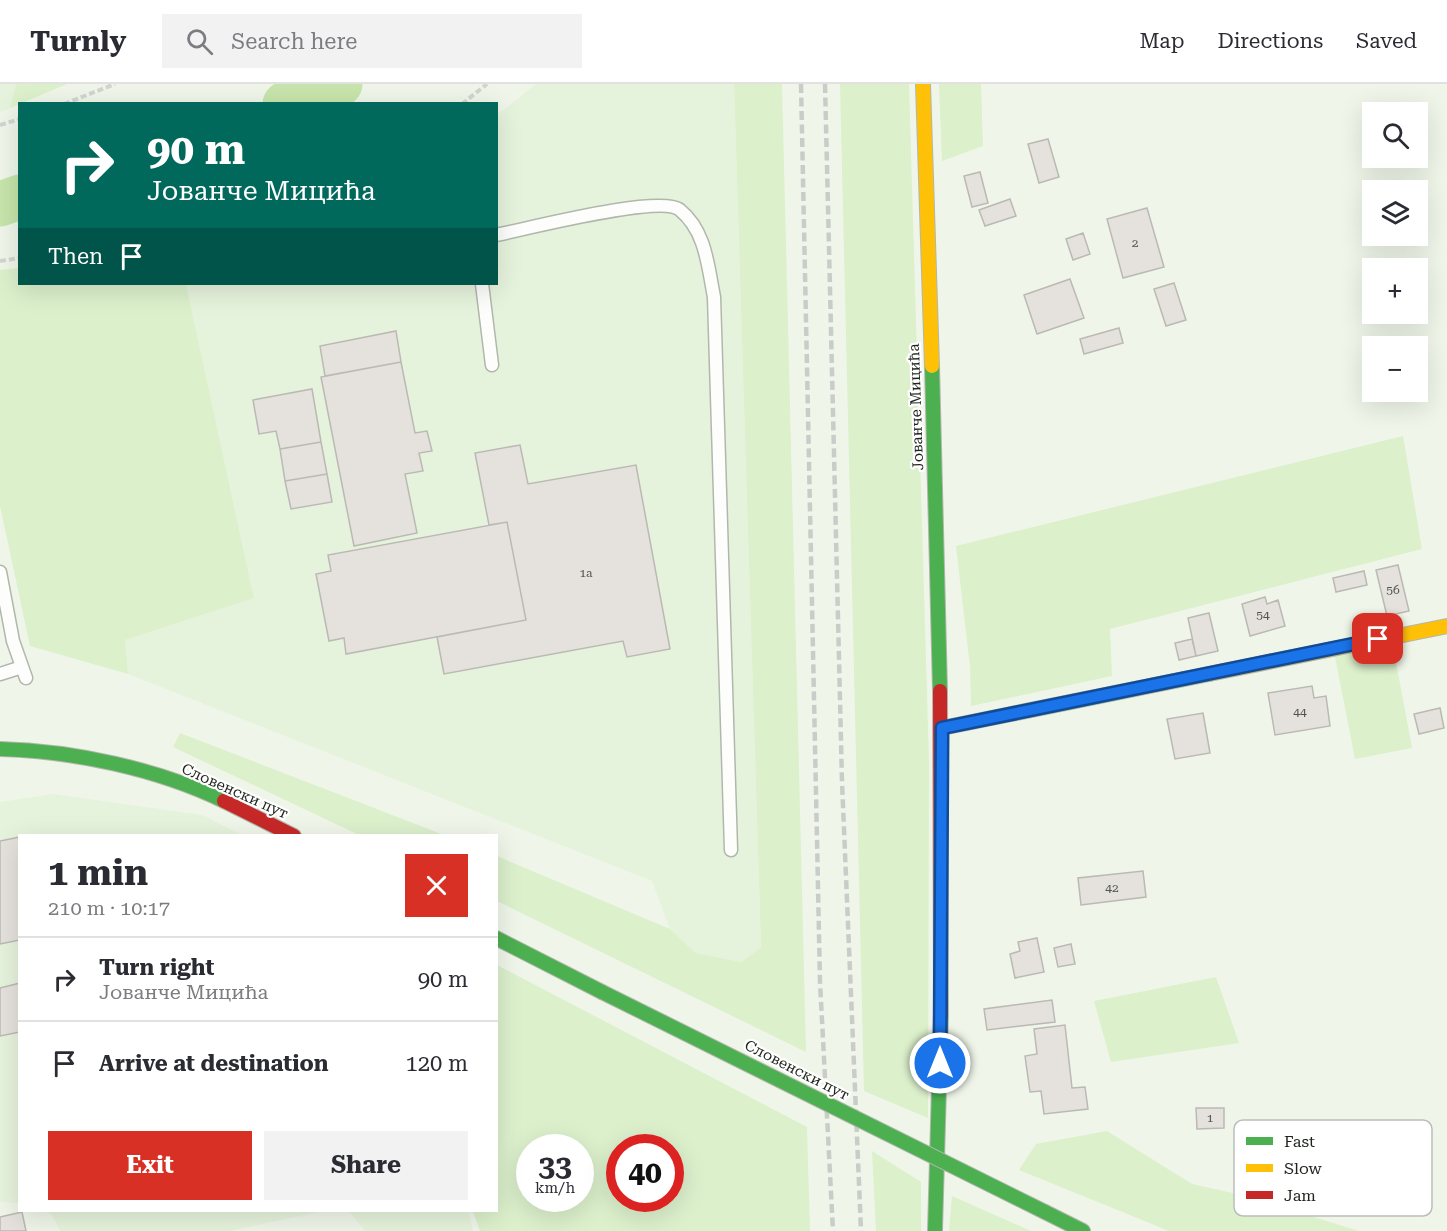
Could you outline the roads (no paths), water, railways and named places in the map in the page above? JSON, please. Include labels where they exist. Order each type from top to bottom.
[{"type":"street","name":"Јованче Мицића","points":[[923,84],[942,728],[939,1134],[934,1231]]},
{"type":"street","points":[[942,728],[1447,626]]},
{"type":"street","name":"Словенски пут","points":[[0,749],[36,750],[57,756],[126,766],[154,773],[199,789],[290,834]]},
{"type":"street","points":[[22,765],[57,756]]},
{"type":"street","name":"Словенски пут","points":[[498,939],[1083,1231]]},
{"type":"lane","points":[[498,235],[644,205],[678,208],[692,222],[703,244],[714,297],[731,850]]},
{"type":"lane","points":[[482,285],[492,365]]},
{"type":"lane","points":[[0,572],[13,642],[24,672],[0,674]]},
{"type":"waterway","points":[[290,102],[340,84]]},
{"type":"waterway","points":[[0,204],[18,198]]},
{"type":"railway","points":[[801,84],[820,982],[833,1231]]},
{"type":"railway","points":[[825,84],[842,782],[861,1231]]}]
